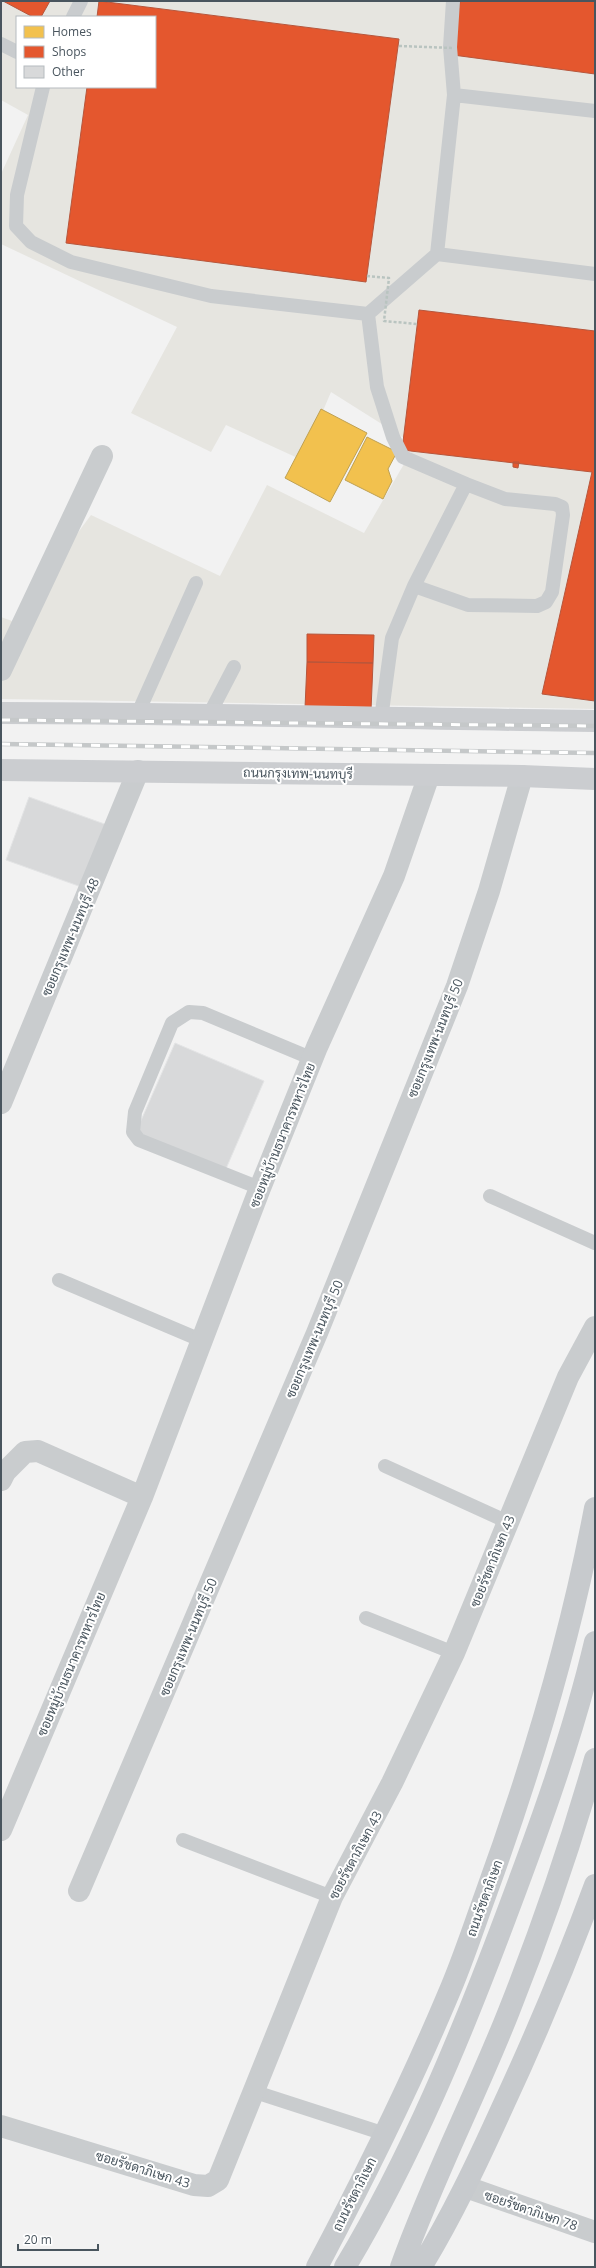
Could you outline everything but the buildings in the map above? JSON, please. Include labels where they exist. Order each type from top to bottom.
[{"type":"main road","points":[[1,713],[138,713],[381,719],[595,721]]},
{"type":"main road","name":"ถนนกรุงเทพ-นนทบุรี","points":[[1,770],[522,776],[595,779]]},
{"type":"main road","name":"ถนนรัชดาภิเษก","points":[[317,2267],[385,2134],[449,1994],[508,1832],[550,1697],[573,1608],[595,1508]]},
{"type":"main road","name":"ถนนรัชดาภิเษก","points":[[345,2267],[380,2205],[409,2146],[477,1993],[539,1828],[570,1736],[595,1642]]},
{"type":"main road","points":[[401,2267],[463,2115],[509,2011],[566,1851],[595,1759]]},
{"type":"main road","points":[[421,2267],[466,2187],[532,2042],[568,1958],[595,1885]]},
{"type":"street","points":[[1,670],[102,456]]},
{"type":"street","name":"ซอยกรุงเทพ-นนทบุรี 48","points":[[1,1103],[138,772]]},
{"type":"street","name":"ซอยหมู่บ้านธนาคารทหารไทย","points":[[1,1830],[142,1497],[203,1341],[260,1188],[312,1059],[394,876],[429,775]]},
{"type":"street","name":"ซอยกรุงเทพ-นนทบุรี 50","points":[[79,1891],[317,1333],[454,993],[489,891],[522,776]]},
{"type":"street","name":"ซอยรัชดาภิเษก 43","points":[[1,2126],[194,2185],[208,2186],[218,2180],[255,2092],[332,1897],[392,1783],[454,1652],[568,1378],[595,1327]]},
{"type":"street","points":[[1,1480],[5,1472],[25,1452],[38,1451],[142,1497]]},
{"type":"street","name":"ซอยรัชดาภิเษก 78","points":[[466,2187],[595,2232]]},
{"type":"lane","points":[[74,16],[81,1]]},
{"type":"lane","points":[[43,88],[17,196],[16,226],[31,242],[72,262],[211,296],[368,314],[437,254],[454,95],[452,48],[453,1]]},
{"type":"lane","points":[[1,44],[16,52]]},
{"type":"lane","points":[[454,95],[595,110]]},
{"type":"lane","points":[[437,254],[595,274]]},
{"type":"lane","points":[[368,314],[377,387],[393,437],[403,457],[505,499],[555,504],[562,507],[563,515],[552,592],[546,602],[537,606],[468,605],[414,586]]},
{"type":"lane","points":[[381,719],[392,638],[414,586],[466,484]]},
{"type":"lane","points":[[138,713],[196,583]]},
{"type":"lane","points":[[209,715],[234,667]]},
{"type":"lane","points":[[260,1188],[139,1140],[133,1132],[135,1112],[172,1023],[189,1012],[203,1013],[312,1059]]},
{"type":"lane","points":[[490,1196],[595,1243]]},
{"type":"lane","points":[[59,1280],[203,1341]]},
{"type":"lane","points":[[385,1466],[508,1522]]},
{"type":"lane","points":[[366,1618],[454,1652]]},
{"type":"lane","points":[[183,1840],[332,1897]]},
{"type":"lane","points":[[255,2092],[385,2134]]},
{"type":"path","points":[[399,46],[452,48]]},
{"type":"path","points":[[367,276],[389,278],[384,321],[417,324]]},
{"type":"shaded area","points":[[1,1],[595,1],[595,709],[1,699],[1,617],[12,621],[91,515],[220,576],[267,485],[364,533],[415,445],[331,392],[302,460],[226,425],[211,452],[131,413],[177,327],[1,244],[1,174],[28,115],[1,100]]},
{"type":"railway","points":[[1,720],[595,726]]},
{"type":"railway","points":[[1,744],[595,753]]}]
